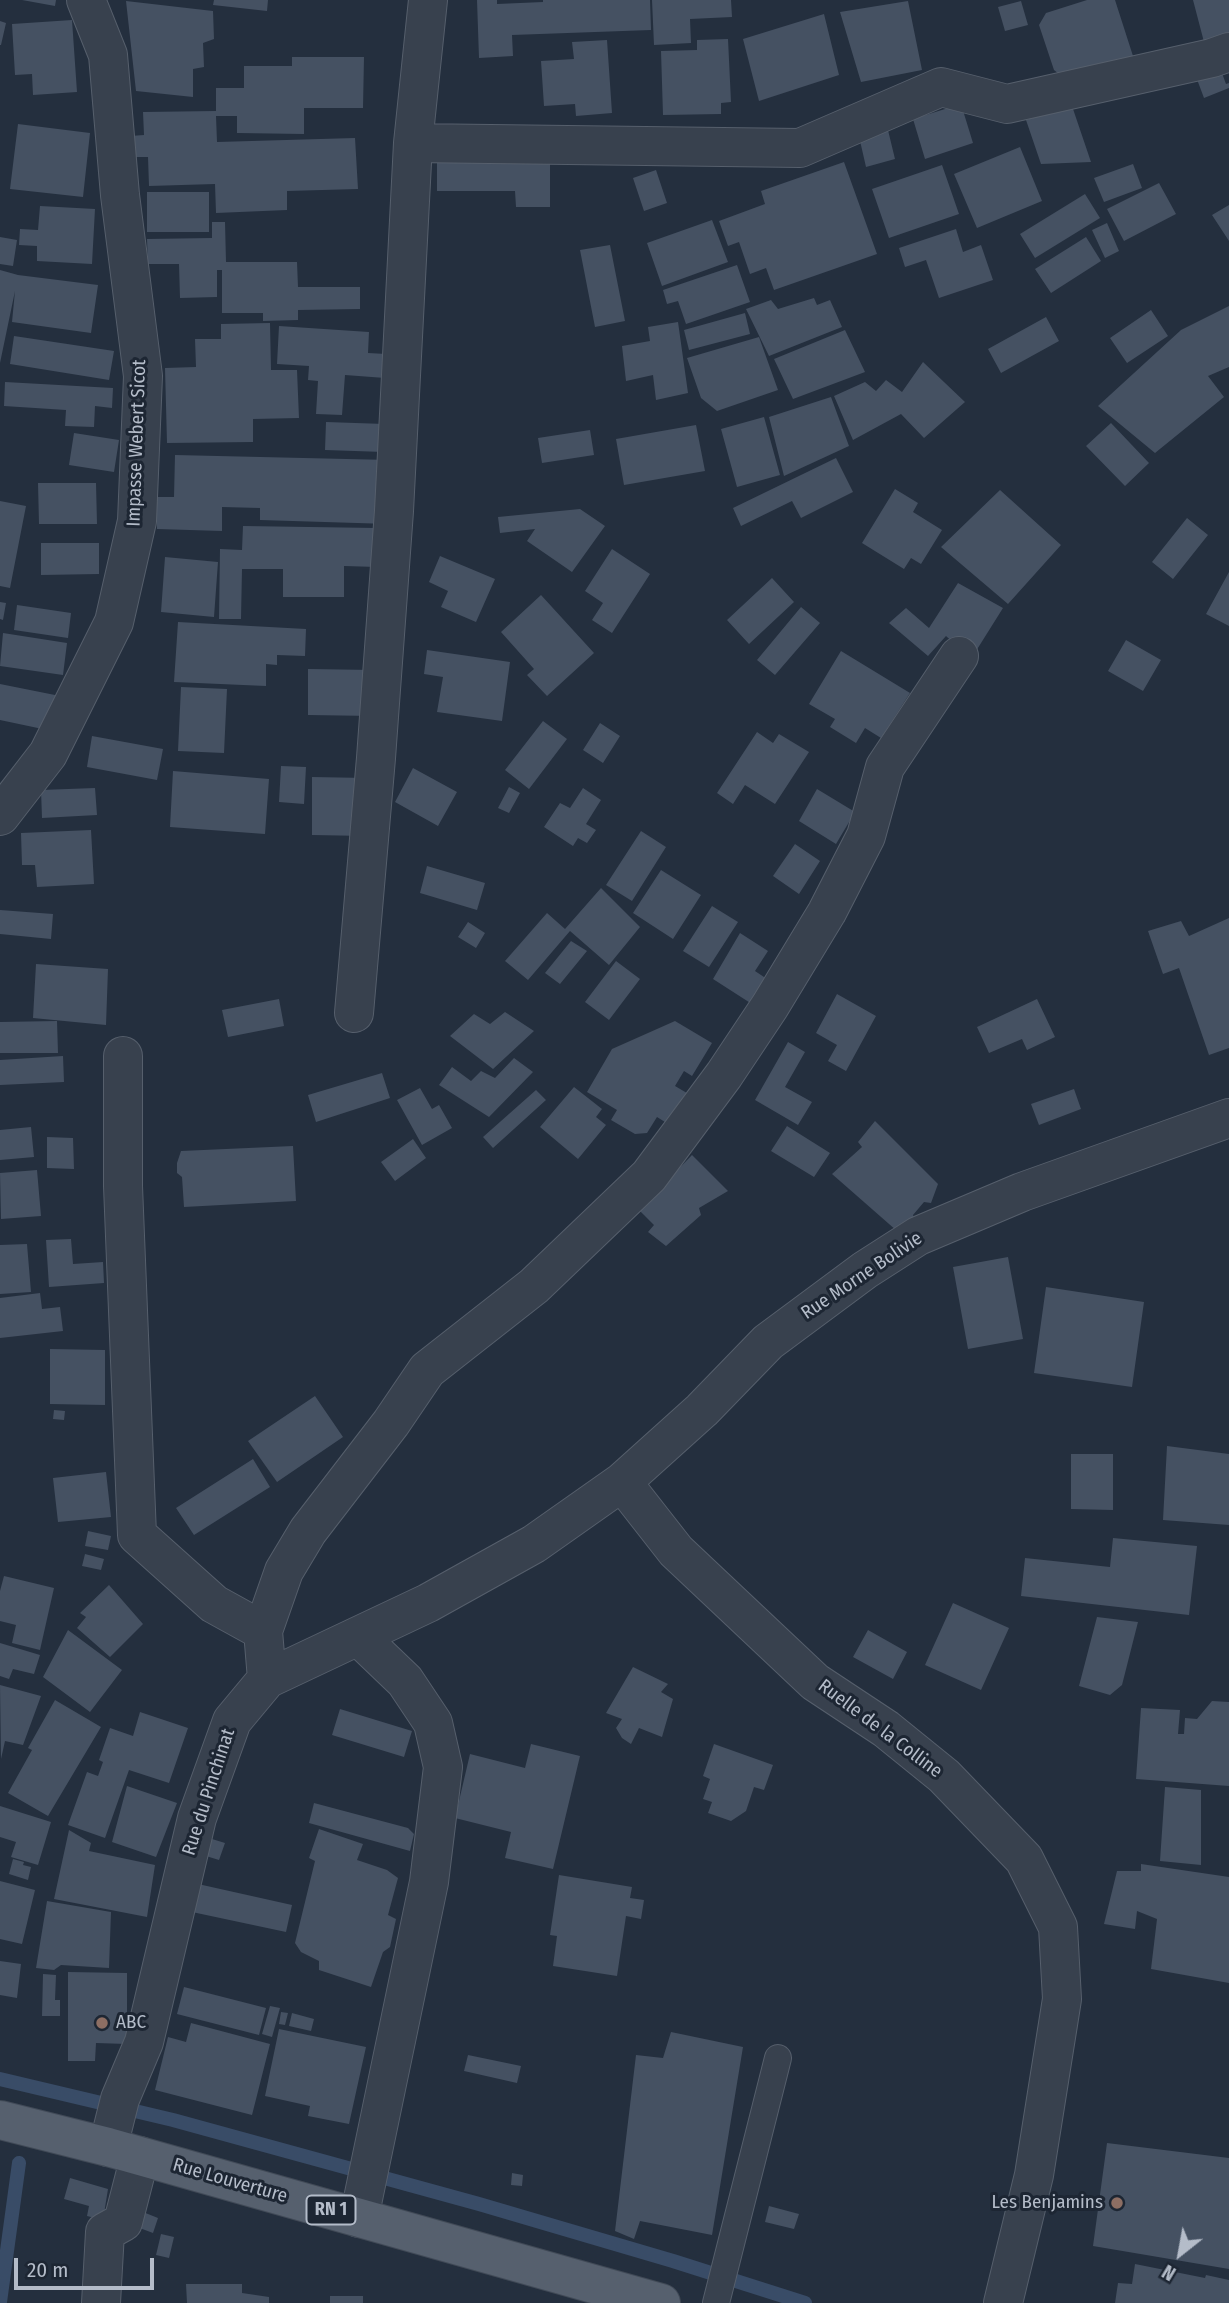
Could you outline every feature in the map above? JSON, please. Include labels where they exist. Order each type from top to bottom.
[{"type":"main road","name":"Rue Louverture","points":[[0,2120],[121,2129],[366,2188],[661,2303]]},
{"type":"street","name":"Impasse Webert Sicot","points":[[0,816],[48,754],[114,622],[137,521],[143,376],[120,195],[107,55],[86,0]]},
{"type":"street","points":[[354,1013],[393,525],[413,143],[428,0]]},
{"type":"street","points":[[413,143],[800,148],[941,87],[1007,104],[1229,52]]},
{"type":"street","points":[[267,1679],[263,1631],[284,1571],[308,1531],[391,1423],[426,1370],[534,1286],[649,1175],[724,1075],[827,912],[866,836],[885,767],[959,656]]},
{"type":"street","points":[[123,1056],[123,1186],[137,1535],[214,1604],[263,1631]]},
{"type":"street","name":"Rue Morne Bolivie","points":[[622,1482],[702,1410],[768,1342],[865,1270],[918,1236],[1022,1192],[1229,1118]]},
{"type":"street","name":"Rue du Pinchinat","points":[[101,2303],[105,2232],[123,2222],[121,2129],[197,1818],[232,1721],[267,1679],[428,1604],[534,1544],[622,1482]]},
{"type":"street","name":"Ruelle de la Colline","points":[[622,1482],[676,1551],[815,1682],[886,1729],[944,1776],[1024,1859],[1058,1927],[1062,1999],[1034,2175],[1003,2303]]},
{"type":"street","points":[[358,1636],[405,1681],[433,1723],[443,1767],[429,1882],[366,2188]]},
{"type":"lane","points":[[720,2286],[778,2058]]},
{"type":"building","points":[[22,0],[56,0],[55,6]]},
{"type":"building","points":[[214,0],[268,0],[267,11],[213,5]]},
{"type":"building","points":[[477,0],[497,0],[497,4],[543,0],[650,0],[651,30],[512,35],[513,56],[479,58]]},
{"type":"building","points":[[652,0],[731,0],[732,17],[690,19],[691,43],[654,45]]},
{"type":"building","points":[[1087,0],[1115,0],[1133,56],[1064,78],[1054,70],[1039,25],[1046,13]]},
{"type":"building","points":[[1193,0],[1229,0],[1229,35],[1204,42]]},
{"type":"building","points":[[126,1],[213,11],[214,39],[203,43],[204,67],[193,69],[193,97],[136,91]]},
{"type":"building","points":[[908,1],[922,70],[861,82],[840,12]]},
{"type":"building","points":[[1021,1],[1028,25],[1005,31],[998,7]]},
{"type":"building","points":[[824,14],[839,75],[759,101],[743,39]]},
{"type":"building","points":[[72,20],[77,92],[33,95],[32,74],[15,75],[12,24]]},
{"type":"building","points":[[0,21],[6,23],[1,45],[0,45]]},
{"type":"building","points":[[728,39],[731,102],[721,103],[721,114],[663,115],[661,51],[697,50],[697,40]]},
{"type":"building","points":[[607,40],[612,113],[576,116],[575,104],[544,106],[541,61],[574,59],[572,42]]},
{"type":"building","points":[[292,57],[364,57],[363,108],[304,108],[304,134],[237,133],[237,116],[216,116],[217,142],[355,138],[358,189],[287,191],[287,210],[216,213],[215,184],[149,186],[148,157],[131,157],[130,136],[144,135],[143,112],[216,111],[216,88],[244,88],[244,66],[292,66]]},
{"type":"building","points":[[1219,65],[1229,88],[1204,98],[1195,74]]},
{"type":"building","points":[[961,104],[973,143],[925,159],[913,119]]},
{"type":"building","points":[[1072,106],[1091,162],[1041,164],[1026,120]]},
{"type":"building","points":[[18,124],[90,133],[83,197],[10,189]]},
{"type":"building","points":[[887,126],[895,159],[866,167],[858,132]]},
{"type":"building","points":[[1020,147],[1042,201],[977,228],[954,174]]},
{"type":"building","points":[[437,157],[550,157],[550,207],[516,207],[515,191],[437,191]]},
{"type":"building","points":[[844,162],[877,254],[774,290],[766,268],[750,274],[739,242],[728,246],[719,221],[765,204],[761,191]]},
{"type":"building","points":[[1133,164],[1142,188],[1104,202],[1094,178]]},
{"type":"building","points":[[942,165],[959,214],[889,238],[872,189]]},
{"type":"building","points":[[656,170],[667,203],[644,211],[633,178]]},
{"type":"building","points":[[1159,183],[1176,214],[1124,241],[1107,209]]},
{"type":"building","points":[[147,192],[209,192],[209,232],[147,232]]},
{"type":"building","points":[[1085,194],[1100,218],[1035,258],[1020,234]]},
{"type":"building","points":[[1229,205],[1229,241],[1212,215]]},
{"type":"building","points":[[40,206],[95,209],[92,264],[37,261],[37,246],[19,245],[20,229],[38,230]]},
{"type":"building","points":[[712,220],[728,262],[662,286],[647,243]]},
{"type":"building","points":[[212,222],[225,222],[226,262],[297,262],[298,287],[360,287],[360,309],[298,310],[298,320],[263,321],[263,313],[222,313],[222,270],[217,270],[217,297],[180,298],[179,264],[148,264],[147,239],[212,238]]},
{"type":"building","points":[[1107,223],[1119,251],[1105,258],[1092,230]]},
{"type":"building","points":[[956,229],[963,252],[981,245],[993,280],[939,298],[926,260],[905,267],[899,248]]},
{"type":"building","points":[[0,237],[17,240],[13,266],[0,264]]},
{"type":"building","points":[[1086,237],[1101,261],[1051,293],[1035,269]]},
{"type":"building","points":[[610,245],[625,321],[595,327],[580,250]]},
{"type":"building","points":[[737,265],[750,302],[686,324],[678,301],[667,304],[663,290]]},
{"type":"building","points":[[0,270],[18,275],[98,285],[91,333],[12,322],[15,291],[0,363]]},
{"type":"building","points":[[814,298],[817,305],[830,300],[842,327],[769,356],[746,309],[771,300],[778,309]]},
{"type":"building","points":[[1229,306],[1229,367],[1208,376],[1224,397],[1155,453],[1098,406],[1181,330]]},
{"type":"building","points":[[1151,310],[1168,336],[1127,363],[1110,338]]},
{"type":"building","points":[[745,313],[750,334],[689,350],[684,330]]},
{"type":"building","points":[[1046,317],[1059,341],[1001,373],[988,349]]},
{"type":"building","points":[[678,322],[688,393],[656,400],[653,375],[626,381],[622,346],[650,341],[648,327]]},
{"type":"building","points":[[270,323],[271,370],[297,370],[299,418],[253,419],[253,442],[167,443],[165,368],[196,367],[195,339],[221,339],[221,324]]},
{"type":"building","points":[[279,326],[369,332],[368,353],[386,354],[385,378],[345,375],[342,415],[316,414],[318,381],[308,380],[309,366],[277,364]]},
{"type":"building","points":[[845,330],[865,372],[793,399],[774,359]]},
{"type":"building","points":[[14,336],[114,351],[109,380],[10,364]]},
{"type":"building","points":[[759,337],[778,390],[717,411],[701,398],[687,358]]},
{"type":"building","points":[[923,362],[965,402],[924,438],[901,414],[853,440],[834,396],[865,382],[876,391],[886,380],[902,392]]},
{"type":"building","points":[[5,382],[113,388],[112,408],[95,406],[94,427],[65,426],[66,410],[4,406]]},
{"type":"building","points":[[831,397],[849,446],[784,476],[769,417]]},
{"type":"building","points":[[764,417],[780,475],[737,487],[721,429]]},
{"type":"building","points":[[326,422],[385,424],[384,452],[325,450]]},
{"type":"building","points":[[1111,423],[1149,463],[1125,486],[1086,446]]},
{"type":"building","points":[[696,425],[705,471],[624,485],[616,439]]},
{"type":"building","points":[[590,430],[594,455],[542,463],[538,438]]},
{"type":"building","points":[[74,433],[119,440],[114,472],[69,465]]},
{"type":"building","points":[[175,455],[390,460],[389,524],[260,520],[260,508],[222,507],[222,531],[157,529],[157,497],[174,497]]},
{"type":"building","points":[[836,458],[853,492],[801,518],[792,501],[741,526],[733,508]]},
{"type":"building","points":[[38,483],[96,483],[97,524],[39,524]]},
{"type":"building","points":[[895,489],[918,503],[913,512],[942,530],[921,564],[911,558],[904,569],[862,543]]},
{"type":"building","points":[[1000,490],[1061,545],[1008,604],[941,547]]},
{"type":"building","points":[[0,501],[26,506],[10,588],[0,586]]},
{"type":"building","points":[[580,509],[605,526],[572,572],[527,541],[535,529],[500,533],[498,517]]},
{"type":"building","points":[[1187,518],[1208,535],[1173,579],[1152,562]]},
{"type":"building","points":[[243,526],[377,528],[377,567],[344,566],[344,597],[283,597],[283,569],[242,569],[241,619],[219,619],[220,549],[242,550]]},
{"type":"building","points":[[41,543],[99,543],[99,574],[41,575]]},
{"type":"building","points":[[612,549],[650,574],[612,633],[592,620],[603,603],[585,591]]},
{"type":"building","points":[[440,556],[495,579],[476,622],[441,607],[448,591],[429,582]]},
{"type":"building","points":[[165,557],[218,562],[214,617],[161,612]]},
{"type":"building","points":[[1229,572],[1229,626],[1206,614]]},
{"type":"building","points":[[772,578],[794,602],[749,644],[727,620]]},
{"type":"building","points":[[958,583],[1003,608],[971,659],[946,636],[928,656],[889,623],[906,608],[929,628]]},
{"type":"building","points":[[541,595],[594,653],[547,696],[527,675],[534,669],[501,632]]},
{"type":"building","points":[[0,602],[6,603],[3,620],[0,619]]},
{"type":"building","points":[[17,605],[71,613],[68,638],[14,630]]},
{"type":"building","points":[[801,607],[820,623],[775,675],[757,660]]},
{"type":"building","points":[[178,622],[306,629],[305,656],[277,655],[277,665],[266,664],[266,686],[174,682]]},
{"type":"building","points":[[3,633],[67,643],[63,675],[0,666]]},
{"type":"building","points":[[1126,640],[1161,660],[1143,691],[1108,671]]},
{"type":"building","points":[[427,650],[510,662],[502,721],[437,712],[443,677],[424,674]]},
{"type":"building","points":[[841,651],[910,693],[881,738],[865,728],[856,743],[830,727],[835,719],[809,704]]},
{"type":"building","points":[[308,669],[373,670],[373,716],[308,715]]},
{"type":"building","points":[[0,684],[60,696],[52,731],[0,720]]},
{"type":"building","points":[[181,687],[227,689],[224,753],[178,751]]},
{"type":"building","points":[[543,721],[567,739],[529,789],[505,770]]},
{"type":"building","points":[[600,723],[620,736],[603,763],[583,750]]},
{"type":"building","points":[[757,732],[773,743],[779,734],[809,752],[775,804],[745,785],[733,804],[717,793]]},
{"type":"building","points":[[92,736],[163,749],[157,780],[87,767]]},
{"type":"building","points":[[281,766],[306,767],[304,804],[279,802]]},
{"type":"building","points":[[413,768],[457,792],[438,826],[395,802]]},
{"type":"building","points":[[173,771],[269,779],[265,834],[170,827]]},
{"type":"building","points":[[312,777],[367,778],[366,836],[312,835]]},
{"type":"building","points":[[509,787],[520,793],[509,813],[498,808]]},
{"type":"building","points":[[95,788],[97,815],[42,818],[41,790]]},
{"type":"building","points":[[583,788],[601,800],[586,824],[596,830],[587,843],[578,838],[573,846],[544,827],[560,803],[570,808]]},
{"type":"building","points":[[817,789],[855,812],[836,844],[799,821]]},
{"type":"building","points":[[91,830],[94,884],[37,887],[35,865],[22,865],[21,833]]},
{"type":"building","points":[[641,831],[666,847],[632,901],[606,885]]},
{"type":"building","points":[[795,844],[820,861],[799,894],[773,876]]},
{"type":"building","points":[[427,866],[485,883],[477,910],[420,893]]},
{"type":"building","points":[[661,870],[701,895],[673,939],[633,913]]},
{"type":"building","points":[[601,888],[640,927],[609,965],[570,931],[528,980],[505,961],[547,913],[565,929]]},
{"type":"building","points":[[712,906],[738,922],[709,967],[683,951]]},
{"type":"building","points":[[0,910],[53,914],[51,939],[0,934]]},
{"type":"building","points":[[1229,918],[1229,1048],[1209,1055],[1179,968],[1163,974],[1148,931],[1181,921],[1189,936]]},
{"type":"building","points":[[468,922],[485,933],[476,948],[458,937]]},
{"type":"building","points":[[740,933],[768,951],[755,971],[770,981],[755,1006],[713,979]]},
{"type":"building","points":[[571,941],[587,951],[560,984],[545,973]]},
{"type":"building","points":[[616,961],[640,979],[609,1020],[585,1002]]},
{"type":"building","points":[[36,964],[108,969],[106,1025],[33,1018]]},
{"type":"building","points":[[837,994],[876,1016],[846,1071],[828,1061],[837,1045],[816,1033]]},
{"type":"building","points":[[279,999],[284,1026],[228,1037],[222,1010]]},
{"type":"building","points":[[1037,999],[1055,1037],[1027,1050],[1022,1039],[989,1053],[977,1027]]},
{"type":"building","points":[[505,1012],[534,1031],[493,1069],[450,1036],[474,1014],[490,1024]]},
{"type":"building","points":[[57,1021],[58,1053],[0,1053],[0,1022]]},
{"type":"building","points":[[675,1021],[712,1043],[692,1076],[684,1071],[675,1086],[692,1096],[673,1127],[657,1117],[647,1133],[635,1134],[611,1120],[617,1110],[587,1092],[612,1049]]},
{"type":"building","points":[[788,1042],[805,1052],[785,1087],[812,1102],[798,1125],[755,1100]]},
{"type":"building","points":[[63,1056],[64,1082],[0,1085],[0,1060]]},
{"type":"building","points":[[514,1058],[533,1072],[489,1117],[439,1085],[452,1067],[471,1081],[481,1071],[495,1078]]},
{"type":"building","points":[[382,1073],[390,1098],[316,1122],[308,1095]]},
{"type":"building","points":[[574,1087],[602,1109],[596,1117],[606,1125],[578,1159],[540,1127]]},
{"type":"building","points":[[420,1088],[432,1109],[439,1105],[452,1128],[422,1145],[397,1100]]},
{"type":"building","points":[[1074,1089],[1081,1109],[1039,1125],[1031,1104]]},
{"type":"building","points":[[536,1090],[546,1100],[493,1148],[483,1137]]},
{"type":"building","points":[[875,1121],[938,1184],[931,1203],[924,1202],[913,1215],[917,1226],[905,1238],[832,1174],[862,1147],[858,1142]]},
{"type":"building","points":[[787,1126],[830,1153],[814,1177],[771,1151]]},
{"type":"building","points":[[31,1127],[34,1157],[0,1160],[0,1130]]},
{"type":"building","points":[[47,1137],[73,1138],[74,1169],[47,1168]]},
{"type":"building","points":[[413,1139],[426,1158],[395,1181],[381,1162]]},
{"type":"building","points":[[293,1146],[296,1201],[184,1207],[182,1177],[177,1173],[181,1151]]},
{"type":"building","points":[[692,1155],[728,1191],[699,1208],[701,1215],[666,1246],[648,1232],[654,1225],[639,1210]]},
{"type":"building","points":[[37,1170],[41,1216],[1,1219],[0,1173]]},
{"type":"building","points":[[71,1239],[73,1264],[103,1262],[104,1283],[49,1287],[46,1240]]},
{"type":"building","points":[[27,1244],[31,1292],[0,1294],[0,1245]]},
{"type":"building","points":[[1008,1257],[1023,1339],[968,1349],[953,1267]]},
{"type":"building","points":[[1046,1287],[1144,1302],[1132,1387],[1034,1373]]},
{"type":"building","points":[[40,1293],[42,1309],[60,1307],[63,1331],[0,1338],[0,1298]]},
{"type":"building","points":[[50,1349],[105,1350],[105,1405],[50,1404]]},
{"type":"building","points":[[315,1396],[343,1437],[277,1482],[248,1441]]},
{"type":"building","points":[[54,1410],[65,1411],[64,1420],[53,1419]]},
{"type":"building","points":[[1167,1446],[1229,1454],[1229,1525],[1163,1520]]},
{"type":"building","points":[[1071,1454],[1113,1454],[1113,1510],[1071,1509]]},
{"type":"building","points":[[253,1459],[270,1487],[194,1535],[176,1508]]},
{"type":"building","points":[[106,1472],[111,1517],[58,1522],[53,1478]]},
{"type":"building","points":[[88,1531],[111,1536],[108,1550],[85,1546]]},
{"type":"building","points":[[1113,1538],[1197,1546],[1189,1615],[1021,1596],[1025,1558],[1110,1567]]},
{"type":"building","points":[[85,1554],[104,1559],[101,1570],[82,1566]]},
{"type":"building","points":[[4,1576],[54,1588],[40,1650],[12,1643],[16,1625],[0,1621],[0,1591]]},
{"type":"building","points":[[109,1585],[143,1624],[110,1657],[77,1628],[86,1617],[80,1613]]},
{"type":"building","points":[[953,1603],[1009,1628],[981,1690],[925,1665]]},
{"type":"building","points":[[1097,1617],[1138,1622],[1122,1685],[1110,1695],[1079,1686]]},
{"type":"building","points":[[68,1630],[122,1670],[90,1712],[43,1677]]},
{"type":"building","points":[[868,1630],[907,1652],[893,1679],[853,1657]]},
{"type":"building","points":[[0,1643],[40,1655],[34,1674],[13,1669],[9,1679],[0,1676]]},
{"type":"building","points":[[633,1667],[668,1684],[661,1692],[673,1699],[662,1737],[639,1728],[631,1744],[622,1738],[616,1728],[622,1719],[606,1713]]},
{"type":"building","points":[[0,1685],[41,1696],[23,1745],[5,1741],[1,1759]]},
{"type":"building","points":[[55,1700],[101,1727],[48,1816],[8,1793],[32,1750],[28,1748]]},
{"type":"building","points":[[1212,1701],[1229,1702],[1229,1786],[1136,1779],[1141,1708],[1180,1710],[1178,1734],[1184,1734],[1185,1718],[1197,1719]]},
{"type":"building","points":[[340,1709],[412,1731],[404,1757],[332,1735]]},
{"type":"building","points":[[140,1712],[188,1728],[169,1783],[129,1770],[105,1838],[68,1825],[87,1772],[98,1776],[103,1762],[99,1760],[110,1728],[133,1736]]},
{"type":"building","points":[[531,1744],[580,1756],[553,1869],[505,1858],[511,1832],[455,1818],[470,1754],[525,1768]]},
{"type":"building","points":[[714,1744],[773,1765],[764,1790],[754,1787],[746,1811],[731,1821],[708,1813],[712,1802],[703,1799],[710,1779],[703,1776]]},
{"type":"building","points":[[127,1786],[177,1803],[156,1857],[112,1842]]},
{"type":"building","points":[[1165,1787],[1201,1790],[1201,1865],[1160,1861]]},
{"type":"building","points":[[314,1803],[408,1828],[414,1834],[410,1851],[309,1823]]},
{"type":"building","points":[[0,1806],[51,1822],[38,1865],[11,1857],[16,1842],[0,1837]]},
{"type":"building","points":[[319,1829],[363,1844],[357,1860],[387,1870],[398,1878],[388,1915],[396,1919],[390,1947],[383,1952],[371,1987],[319,1970],[319,1961],[301,1952],[295,1943],[315,1861],[309,1858]]},
{"type":"building","points":[[69,1830],[91,1843],[89,1851],[155,1865],[147,1917],[54,1899]]},
{"type":"building","points":[[212,1839],[225,1843],[219,1860],[206,1856]]},
{"type":"building","points":[[13,1859],[31,1867],[28,1880],[9,1874]]},
{"type":"building","points":[[1141,1864],[1229,1877],[1229,1983],[1151,1969],[1157,1919],[1137,1911],[1135,1929],[1104,1924],[1117,1871],[1141,1871]]},
{"type":"building","points":[[559,1875],[632,1887],[630,1898],[644,1900],[641,1919],[626,1916],[617,1976],[553,1966],[557,1936],[550,1935]]},
{"type":"building","points":[[0,1881],[35,1890],[22,1944],[0,1939]]},
{"type":"building","points":[[198,1884],[292,1905],[286,1932],[192,1912]]},
{"type":"building","points":[[47,1901],[111,1912],[109,1968],[61,1965],[54,1970],[36,1968]]},
{"type":"building","points":[[0,1961],[21,1964],[17,1998],[0,1995]]},
{"type":"building","points":[[68,1972],[127,1973],[127,2044],[96,2043],[95,2061],[68,2061]]},
{"type":"building","points":[[43,1974],[56,1975],[55,2000],[60,2000],[60,2016],[42,2016]]},
{"type":"building","points":[[184,1987],[266,2008],[259,2035],[177,2014]]},
{"type":"building","points":[[270,2006],[280,2008],[272,2037],[262,2034]]},
{"type":"building","points":[[281,2012],[288,2013],[285,2025],[279,2024]]},
{"type":"building","points":[[292,2013],[314,2019],[311,2031],[289,2026]]},
{"type":"building","points":[[191,2023],[270,2044],[252,2115],[155,2090],[168,2037],[186,2042]]},
{"type":"building","points":[[279,2029],[366,2047],[349,2124],[308,2116],[310,2106],[265,2096]]},
{"type":"building","points":[[671,2032],[743,2047],[712,2235],[640,2221],[634,2239],[615,2231],[636,2055],[663,2058]]},
{"type":"building","points":[[468,2055],[521,2066],[517,2083],[464,2071]]},
{"type":"building","points":[[1107,2143],[1229,2158],[1229,2269],[1093,2246]]},
{"type":"building","points":[[512,2173],[523,2175],[522,2186],[511,2185]]},
{"type":"building","points":[[70,2178],[108,2189],[103,2220],[87,2216],[89,2206],[64,2199]]},
{"type":"building","points":[[769,2206],[799,2214],[794,2229],[765,2222]]},
{"type":"building","points":[[143,2212],[158,2218],[153,2233],[137,2227]]},
{"type":"building","points":[[161,2234],[174,2237],[169,2258],[156,2255]]},
{"type":"building","points":[[1135,2264],[1229,2280],[1229,2303],[1115,2303],[1118,2283],[1132,2284]]},
{"type":"building","points":[[186,2284],[242,2284],[242,2293],[269,2297],[269,2303],[187,2303]]},
{"type":"building","points":[[330,2296],[363,2296],[363,2303],[330,2303]]},
{"type":"waterway","points":[[0,2079],[173,2120],[479,2204],[805,2303]]},
{"type":"waterway","points":[[0,2302],[19,2163]]},
{"type":"place","name":"ABC","points":[[102,2023]]},
{"type":"place","name":"Les Benjamins","points":[[1117,2203]]}]
